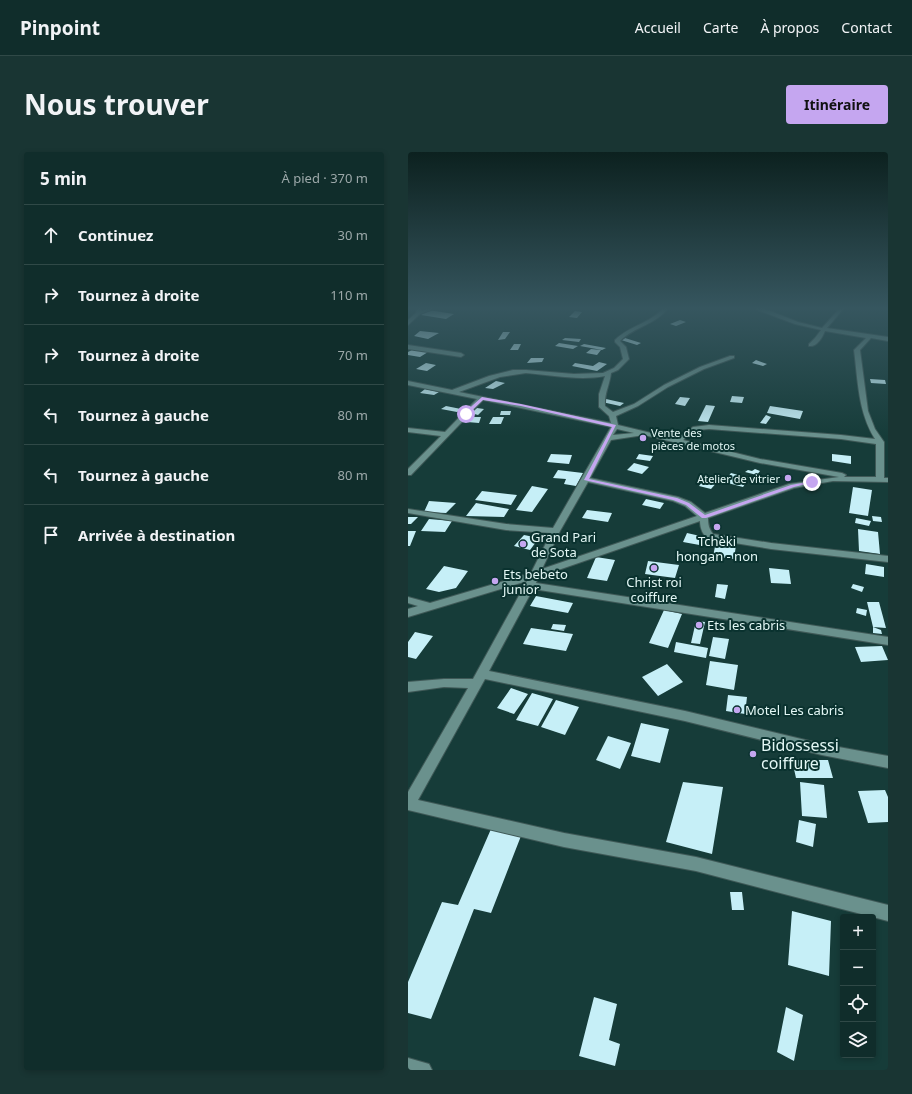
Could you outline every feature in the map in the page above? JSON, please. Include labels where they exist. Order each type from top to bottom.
[{"type":"street","points":[[427,350],[461,355]]},
{"type":"street","points":[[455,391],[513,372],[535,372],[570,376],[609,374],[621,366],[626,359],[624,350]]},
{"type":"street","points":[[408,613],[429,606],[533,580],[792,486],[833,479],[884,479],[880,442],[872,429],[865,411],[857,350]]},
{"type":"street","points":[[612,415],[636,405],[666,386],[702,368],[732,357]]},
{"type":"street","points":[[609,374],[603,388],[601,398],[602,408],[612,415],[615,426],[556,531],[533,580],[480,679],[408,804],[564,840],[696,864],[888,913]]},
{"type":"street","points":[[408,382],[615,426],[760,461],[862,478]]},
{"type":"street","points":[[408,473],[482,398]]},
{"type":"street","points":[[677,441],[695,428],[709,427],[841,437],[880,442]]},
{"type":"street","points":[[408,430],[445,434]]},
{"type":"street","points":[[609,438],[645,433]]},
{"type":"street","points":[[586,479],[675,499],[688,504],[704,517]]},
{"type":"street","points":[[408,510],[506,527],[556,531]]},
{"type":"street","points":[[704,517],[703,523],[705,530],[710,536],[771,546],[888,559]]},
{"type":"street","points":[[533,580],[888,641]]},
{"type":"street","points":[[408,600],[429,606]]},
{"type":"street","points":[[408,687],[480,679],[714,723],[782,741],[856,758],[888,762]]},
{"type":"street","points":[[408,1067],[423,1070]]},
{"type":"building","points":[[412,350],[428,352],[420,357],[408,355],[408,352]]},
{"type":"building","points":[[590,350],[601,350],[597,355],[586,353]]},
{"type":"building","points":[[531,358],[544,358],[542,362],[527,363]]},
{"type":"building","points":[[756,360],[767,364],[763,366],[752,363]]},
{"type":"building","points":[[599,362],[607,364],[597,371],[572,366],[575,363],[593,366]]},
{"type":"building","points":[[426,363],[436,365],[427,371],[416,369]]},
{"type":"building","points":[[870,379],[885,380],[886,384],[871,383]]},
{"type":"building","points":[[496,381],[505,383],[493,389],[485,388]]},
{"type":"building","points":[[425,389],[439,392],[434,395],[420,393]]},
{"type":"building","points":[[732,396],[744,397],[742,403],[730,402]]},
{"type":"building","points":[[680,397],[690,398],[685,406],[675,404]]},
{"type":"building","points":[[606,399],[624,403],[620,406],[602,402]]},
{"type":"building","points":[[706,405],[715,406],[708,422],[698,421]]},
{"type":"building","points":[[446,406],[461,409],[457,412],[441,409]]},
{"type":"building","points":[[770,406],[803,411],[800,419],[767,413]]},
{"type":"building","points":[[477,408],[484,409],[478,415],[471,413]]},
{"type":"building","points":[[501,411],[511,411],[510,415],[500,415]]},
{"type":"building","points":[[766,415],[771,417],[766,424],[760,423]]},
{"type":"building","points":[[470,417],[481,417],[479,423],[467,422]]},
{"type":"building","points":[[493,417],[504,417],[501,424],[489,424]]},
{"type":"building","points":[[551,454],[572,455],[569,464],[547,462]]},
{"type":"building","points":[[639,454],[653,456],[650,461],[636,459]]},
{"type":"building","points":[[832,454],[851,456],[851,464],[832,461]]},
{"type":"building","points":[[634,463],[649,467],[642,474],[627,470]]},
{"type":"building","points":[[755,469],[760,471],[757,475],[745,472],[748,470],[752,471]]},
{"type":"building","points":[[558,470],[583,473],[576,486],[564,484],[566,479],[553,478]]},
{"type":"building","points":[[731,473],[749,478],[743,487],[724,482]]},
{"type":"building","points":[[707,476],[719,480],[711,489],[699,486]]},
{"type":"building","points":[[532,486],[548,489],[532,512],[516,510]]},
{"type":"building","points":[[853,487],[872,490],[868,516],[849,513]]},
{"type":"building","points":[[482,491],[517,495],[511,505],[475,500]]},
{"type":"building","points":[[646,499],[664,503],[660,509],[642,505]]},
{"type":"building","points":[[429,501],[456,503],[446,513],[424,512]]},
{"type":"building","points":[[476,503],[509,509],[504,517],[466,516]]},
{"type":"building","points":[[587,510],[612,513],[608,522],[582,518]]},
{"type":"building","points":[[872,516],[881,517],[882,522],[873,521]]},
{"type":"building","points":[[408,517],[418,517],[411,524],[408,524]]},
{"type":"building","points":[[856,518],[871,521],[869,526],[855,523]]},
{"type":"building","points":[[429,519],[452,521],[445,532],[421,531]]},
{"type":"building","points":[[858,529],[878,532],[880,554],[859,551]]},
{"type":"building","points":[[408,531],[416,531],[410,546],[408,546]]},
{"type":"building","points":[[687,533],[709,538],[705,546],[683,542]]},
{"type":"building","points":[[524,535],[539,538],[530,550],[514,546]]},
{"type":"building","points":[[716,542],[736,545],[734,559],[713,556]]},
{"type":"building","points":[[596,557],[615,560],[607,581],[587,578]]},
{"type":"building","points":[[648,561],[679,565],[675,578],[645,574]]},
{"type":"building","points":[[866,564],[884,567],[884,577],[865,574]]},
{"type":"building","points":[[444,566],[468,571],[456,588],[439,592],[426,589]]},
{"type":"building","points":[[769,568],[789,570],[791,584],[771,583]]},
{"type":"building","points":[[717,584],[728,585],[725,599],[715,597]]},
{"type":"building","points":[[853,584],[864,587],[862,592],[851,588]]},
{"type":"building","points":[[536,596],[573,603],[568,613],[530,606]]},
{"type":"building","points":[[867,602],[879,602],[886,628],[873,627]]},
{"type":"building","points":[[857,608],[867,610],[866,616],[856,613]]},
{"type":"building","points":[[664,610],[682,614],[668,648],[649,643]]},
{"type":"building","points":[[696,621],[705,622],[700,644],[691,643]]},
{"type":"building","points":[[553,624],[566,625],[564,631],[551,629]]},
{"type":"building","points":[[873,627],[881,630],[882,634],[873,633]]},
{"type":"building","points":[[531,628],[573,634],[566,651],[523,644]]},
{"type":"building","points":[[415,632],[433,636],[416,659],[408,657],[408,642]]},
{"type":"building","points":[[713,637],[729,639],[725,659],[709,656]]},
{"type":"building","points":[[676,642],[708,648],[706,658],[674,652]]},
{"type":"building","points":[[882,646],[888,660],[861,662],[855,647]]},
{"type":"building","points":[[710,661],[738,665],[734,690],[706,685]]},
{"type":"building","points":[[667,664],[683,682],[658,696],[642,677]]},
{"type":"building","points":[[511,688],[528,694],[514,714],[497,708]]},
{"type":"building","points":[[532,693],[553,699],[538,726],[516,720]]},
{"type":"building","points":[[728,695],[747,697],[745,714],[726,711]]},
{"type":"building","points":[[556,700],[579,707],[565,735],[541,727]]},
{"type":"building","points":[[641,723],[669,729],[660,763],[631,756]]},
{"type":"building","points":[[608,736],[631,743],[620,769],[596,760]]},
{"type":"building","points":[[792,760],[828,760],[833,778],[796,778]]},
{"type":"building","points":[[683,782],[723,787],[712,854],[666,842]]},
{"type":"building","points":[[800,782],[824,785],[827,818],[802,816]]},
{"type":"building","points":[[885,790],[888,797],[888,822],[868,823],[858,791]]},
{"type":"building","points":[[799,820],[816,824],[813,847],[796,842]]},
{"type":"building","points":[[491,829],[521,836],[491,913],[474,909],[431,1019],[408,1013],[408,982],[442,902],[458,905]]},
{"type":"building","points":[[730,892],[742,892],[744,910],[732,910]]},
{"type":"building","points":[[792,911],[831,921],[829,976],[788,965]]},
{"type":"building","points":[[594,997],[617,1004],[609,1040],[620,1044],[615,1066],[579,1056]]},
{"type":"building","points":[[786,1007],[803,1015],[794,1061],[777,1052]]},
{"type":"place","name":"Vente des pièces de motos","points":[[643,438]]},
{"type":"place","name":"Atelier de vitrier","points":[[788,478]]},
{"type":"place","name":"Tchèki hongan - non","points":[[717,527]]},
{"type":"place","name":"Grand Pari de Sota","points":[[523,544]]},
{"type":"place","name":"Christ roi coiffure","points":[[654,568]]},
{"type":"place","name":"Ets bebeto junior","points":[[495,581]]},
{"type":"place","name":"Ets les cabris","points":[[699,625]]},
{"type":"place","name":"Motel Les cabris","points":[[737,710]]},
{"type":"place","name":"Bidossessi coiffure","points":[[753,754]]},
{"type":"route","points":[[466,414],[482,398],[615,426],[586,479],[675,499],[688,504],[704,517],[792,486],[812,482]]}]
